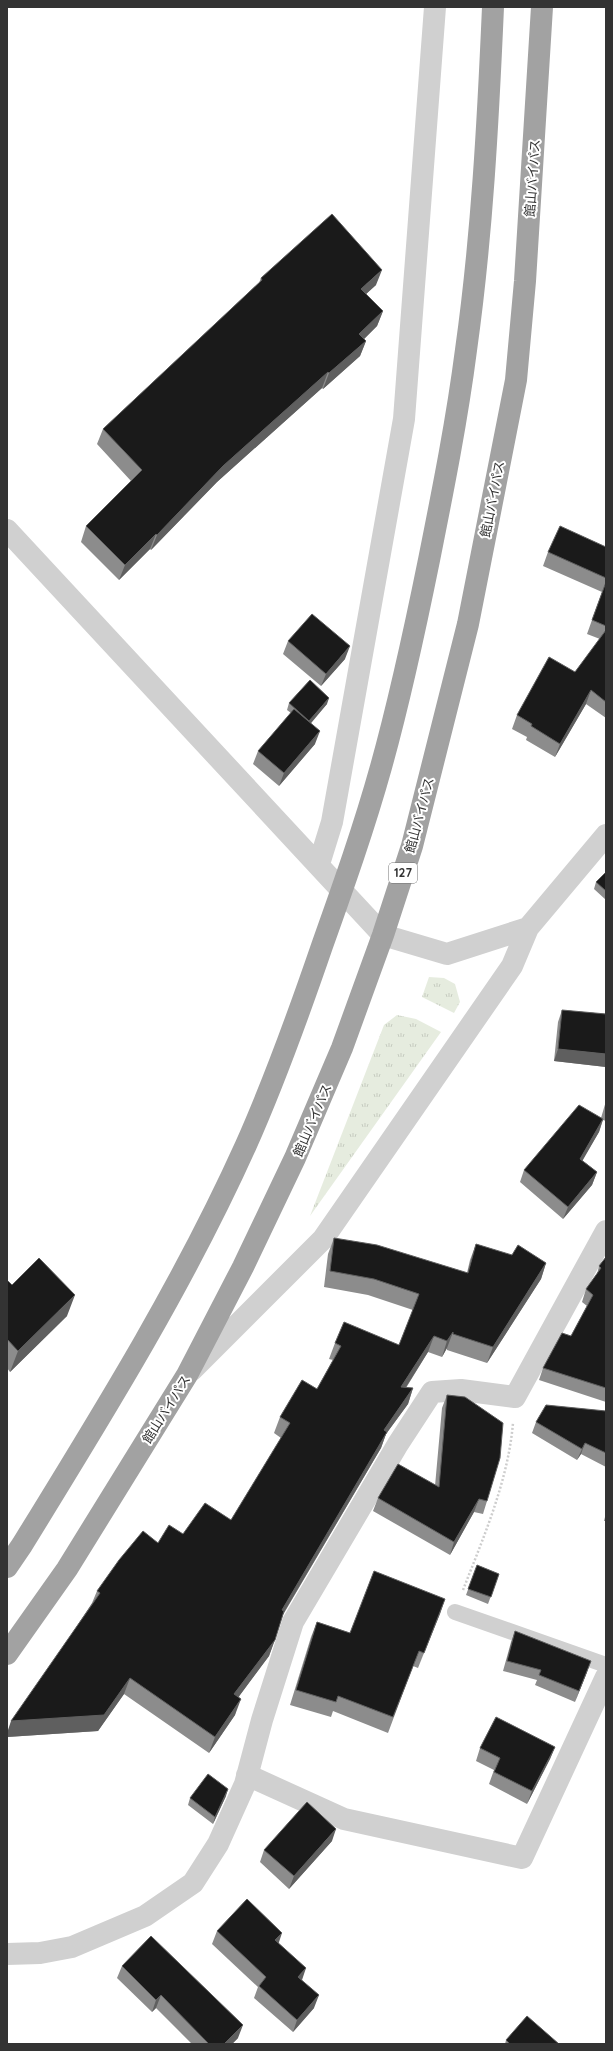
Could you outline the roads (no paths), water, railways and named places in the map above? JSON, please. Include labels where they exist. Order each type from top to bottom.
[{"type":"highway","points":[[7,1567],[22,1545],[139,1353],[192,1254],[242,1152],[293,1030],[342,889],[381,767],[415,628],[446,479],[466,350],[480,232],[494,7]]},
{"type":"highway","name":"館山バイパス","points":[[7,1654],[67,1569],[187,1375],[243,1267],[295,1158],[342,1048],[383,935],[412,846],[468,624],[516,380],[525,281],[542,7]]},
{"type":"street","points":[[319,864],[332,822],[404,419],[435,7]]},
{"type":"street","points":[[7,530],[319,864],[383,935],[447,954],[528,928]]},
{"type":"street","points":[[187,1375],[323,1239],[512,966],[528,928],[606,835]]},
{"type":"street","points":[[7,1954],[40,1952],[72,1947],[145,1916],[193,1882],[218,1844],[247,1775],[262,1720],[293,1622],[398,1444],[432,1392],[461,1390],[515,1397],[606,1231]]},
{"type":"street","points":[[247,1775],[344,1819],[522,1858],[606,1676]]},
{"type":"lane","points":[[454,1612],[606,1666]]}]
